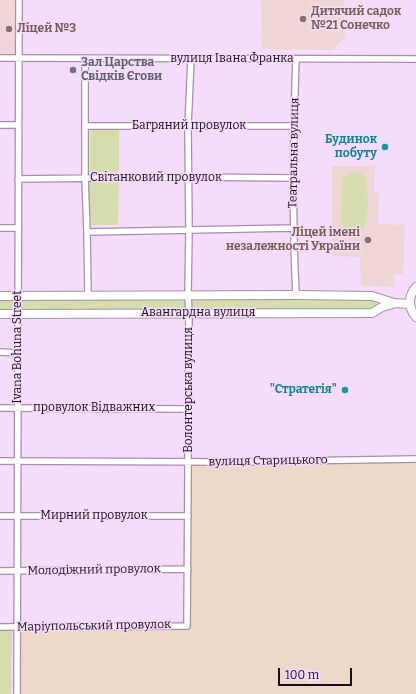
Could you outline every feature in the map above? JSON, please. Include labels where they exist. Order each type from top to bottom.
[{"type":"street","name":"Ivana Bohuna Street","points":[[17,694],[19,0]]},
{"type":"street","name":"вулиця Івана Франка","points":[[0,58],[416,59]]},
{"type":"street","points":[[85,58],[85,178],[88,232],[88,295]]},
{"type":"street","name":"Волонтерська вулиця","points":[[188,626],[188,126],[191,59]]},
{"type":"street","name":"Театральна вулиця","points":[[296,59],[293,228],[296,295]]},
{"type":"street","points":[[0,125],[18,125]]},
{"type":"street","name":"Багряний провулок","points":[[85,126],[294,126]]},
{"type":"street","name":"Світанковий провулок","points":[[18,179],[188,177],[294,178]]},
{"type":"street","points":[[0,228],[18,228]]},
{"type":"street","points":[[88,232],[293,228]]},
{"type":"street","points":[[416,287],[412,294],[410,304],[416,317]]},
{"type":"street","name":"Авангардна вулиця","points":[[0,296],[372,296],[394,303],[410,304]]},
{"type":"street","name":"Авангардна вулиця","points":[[0,314],[372,313],[382,307],[394,303]]},
{"type":"street","points":[[0,352],[18,353]]},
{"type":"street","name":"провулок Відважних","points":[[0,408],[189,409]]},
{"type":"street","name":"вулиця Старицького","points":[[0,461],[188,462],[416,459]]},
{"type":"street","name":"Мирний провулок","points":[[0,516],[188,516]]},
{"type":"street","name":"Молодіжний провулок","points":[[0,571],[188,570]]},
{"type":"street","name":"Маріупольський провулок","points":[[0,627],[188,626]]},
{"type":"shaded area","name":"Ліцей №3","points":[[0,0],[19,0],[19,58],[0,58]]},
{"type":"shaded area","name":"Дитячий садок №21 Сонечко","points":[[261,0],[344,0],[345,37],[333,50],[262,49]]},
{"type":"shaded area","name":"Ліцей імені незалежності України","points":[[332,166],[375,166],[374,192],[379,192],[378,224],[405,225],[403,274],[394,274],[394,287],[361,286],[360,257],[332,256]]},
{"type":"shaded area","points":[[416,459],[416,694],[17,694],[17,627],[187,625],[188,461]]},
{"type":"green space","points":[[90,128],[119,128],[119,172],[90,172]]},
{"type":"green space","points":[[352,172],[358,173],[366,178],[367,184],[367,215],[362,229],[357,233],[350,233],[347,231],[341,221],[342,179]]},
{"type":"green space","points":[[89,179],[119,179],[118,225],[89,225]]},
{"type":"green space","points":[[0,296],[372,296],[377,305],[372,313],[0,314]]},
{"type":"green space","points":[[0,631],[12,631],[11,694],[0,694]]},
{"type":"place","name":"Дитячий садок №21 Сонечко","points":[[303,19]]},
{"type":"place","name":"Ліцей №3","points":[[9,29]]},
{"type":"place","name":"Зал Царства Свідків Єгови","points":[[73,70]]},
{"type":"place","name":"Будинок побуту","points":[[385,147]]},
{"type":"place","name":"Ліцей імені незалежності України","points":[[368,240]]},
{"type":"place","name":"\"Стратегія\"","points":[[345,390]]}]
